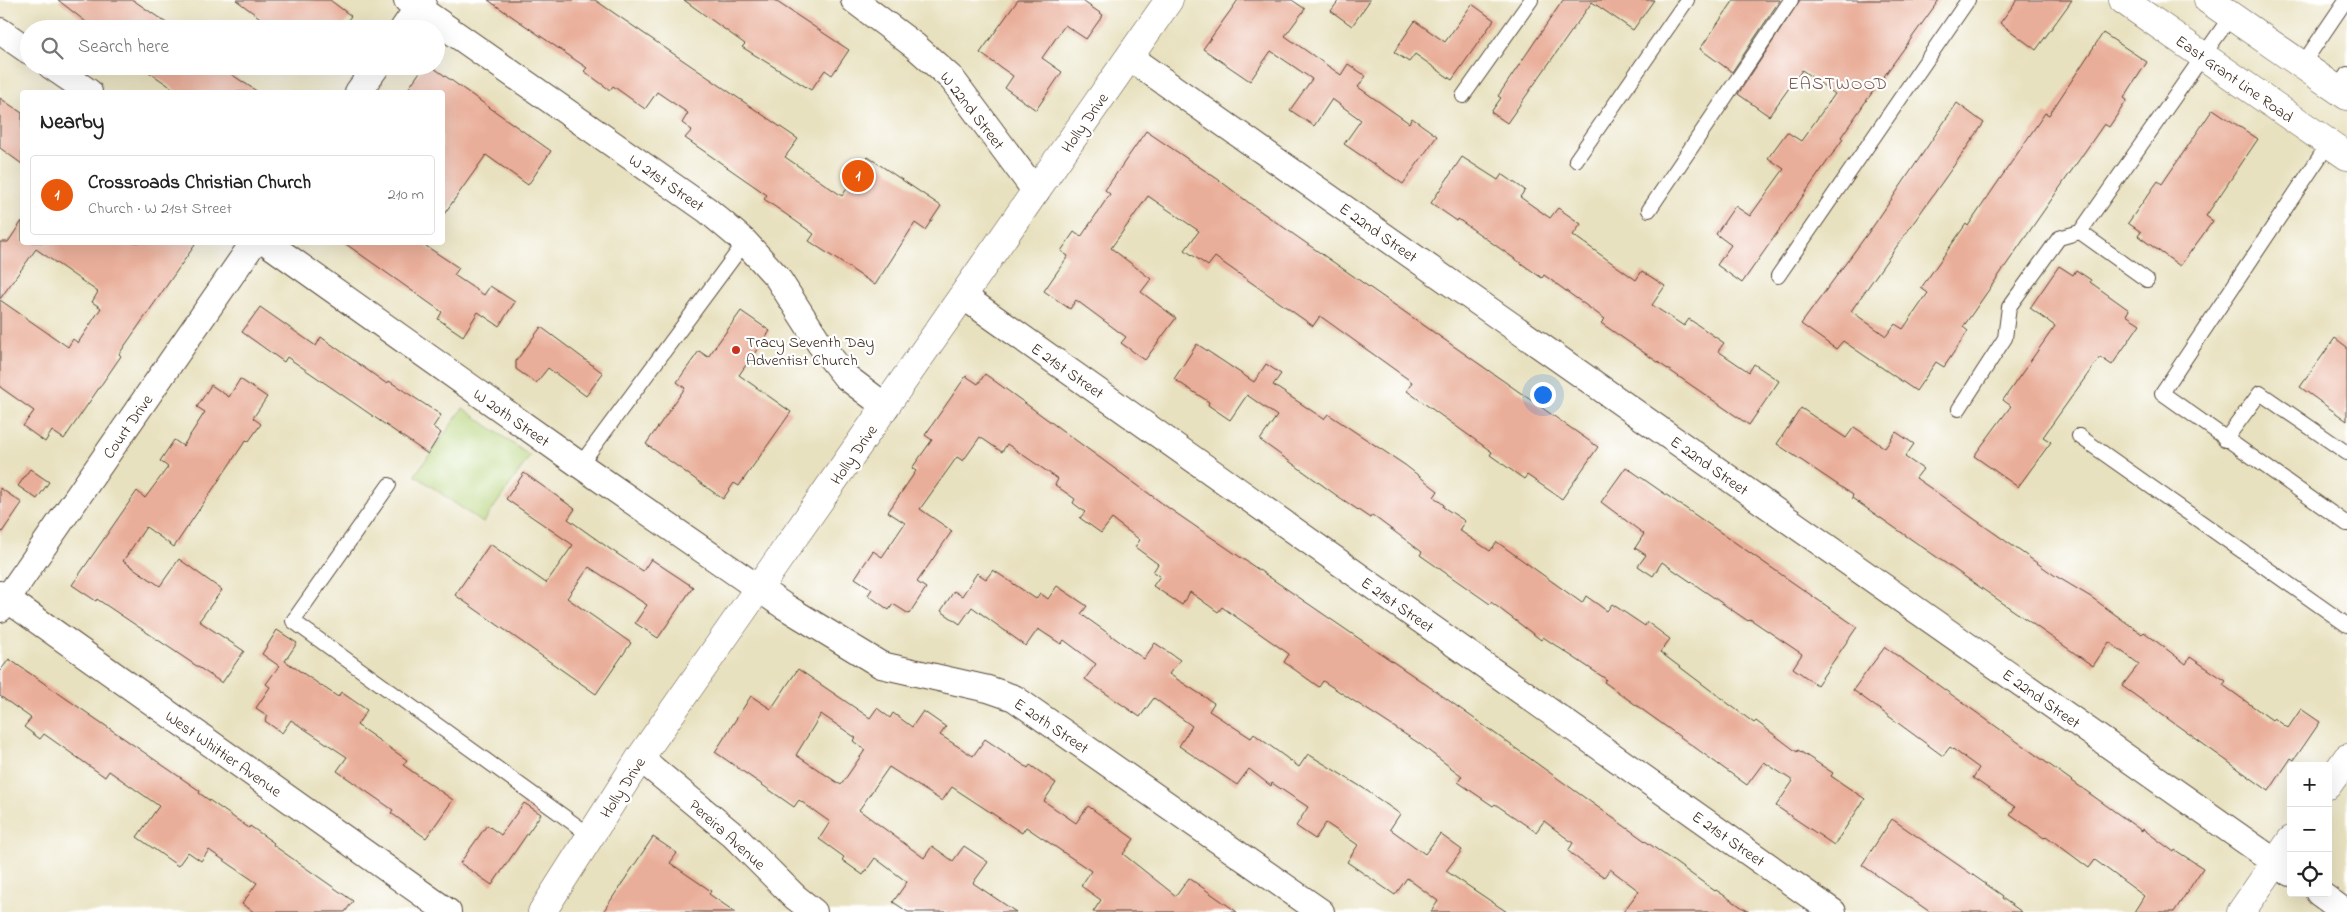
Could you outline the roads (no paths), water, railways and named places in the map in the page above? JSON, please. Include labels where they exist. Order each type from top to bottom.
[{"type":"street","name":"W 22nd Street","points":[[854,0],[915,46],[952,79],[1036,192]]},
{"type":"street","name":"Holly Drive","points":[[542,912],[640,758],[1169,0]]},
{"type":"street","name":"East Grant Line Road","points":[[2123,0],[2338,150]]},
{"type":"street","points":[[2208,0],[2302,65],[2344,86]]},
{"type":"street","points":[[407,20],[416,2]]},
{"type":"street","name":"W 21st Street","points":[[416,2],[441,20]]},
{"type":"street","name":"W 21st Street","points":[[445,23],[707,210],[745,242],[777,277],[820,344],[846,376],[886,407]]},
{"type":"street","points":[[0,31],[20,45]]},
{"type":"street","name":"E 22nd Street","points":[[1130,57],[2283,868]]},
{"type":"street","points":[[64,75],[86,90]]},
{"type":"street","points":[[359,90],[370,75]]},
{"type":"street","name":"Court Drive","points":[[2,600],[252,245]]},
{"type":"street","name":"W 20th Street","points":[[270,245],[580,466],[759,588]]},
{"type":"street","name":"E 21st Street","points":[[963,296],[1833,912]]},
{"type":"street","name":"E 20th Street","points":[[759,588],[784,606],[881,665],[988,689],[1014,698],[1321,912]]},
{"type":"street","name":"West Whittier Avenue","points":[[2,600],[448,912]]},
{"type":"street","name":"Pereira Avenue","points":[[640,758],[733,835],[795,897],[814,912]]},
{"type":"street","points":[[2332,779],[2347,758]]},
{"type":"street","points":[[2241,912],[2283,868],[2288,852]]},
{"type":"street","points":[[2324,897],[2345,912]]},
{"type":"lane","points":[[1463,96],[1531,0]]},
{"type":"lane","points":[[1576,160],[1687,0]]},
{"type":"lane","points":[[1649,210],[1791,0]]},
{"type":"lane","points":[[1778,276],[1968,0]]},
{"type":"lane","points":[[2302,65],[2346,0]]},
{"type":"lane","points":[[1959,408],[2005,338],[2008,307],[2059,238],[2080,232],[2232,16]]},
{"type":"lane","points":[[2338,150],[2162,393],[2347,524]]},
{"type":"lane","points":[[2080,232],[2147,280]]},
{"type":"lane","points":[[580,466],[745,242]]},
{"type":"lane","points":[[2226,440],[2260,393],[2347,453]]},
{"type":"lane","points":[[2079,436],[2347,625]]},
{"type":"lane","points":[[389,485],[293,621],[591,836]]},
{"type":"place","name":"Crossroads Christian Church","points":[[858,176]]},
{"type":"place","name":"Tracy Seventh Day Adventist Church","points":[[736,350]]},
{"type":"district","name":"EASTWOOD","points":[[1838,83]]}]
